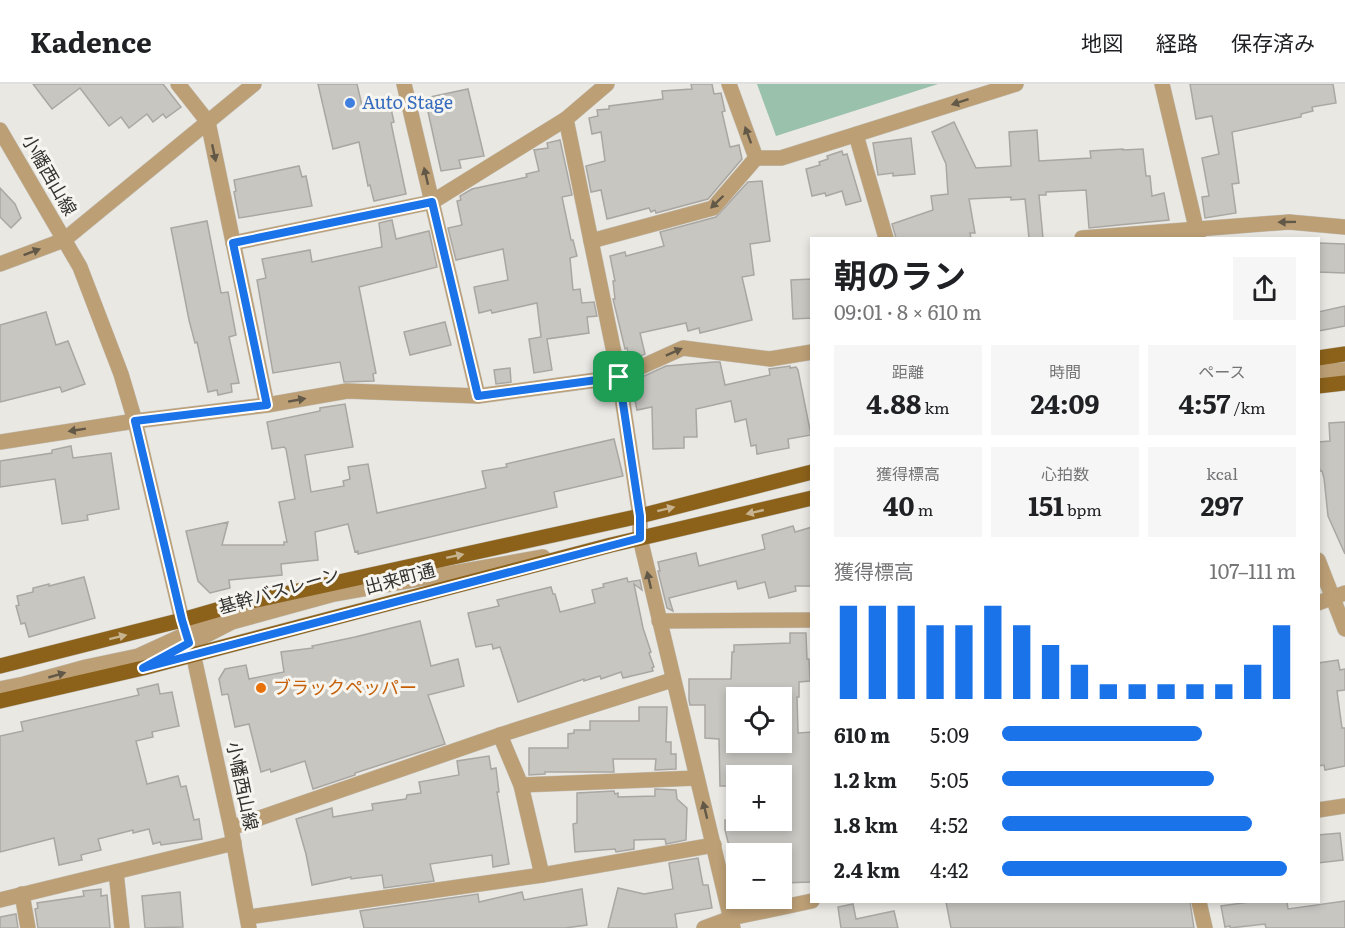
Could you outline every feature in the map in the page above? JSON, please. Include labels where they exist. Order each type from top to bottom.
[{"type":"main road","points":[[1320,358],[1345,354]]},
{"type":"main road","points":[[1320,386],[1345,383]]},
{"type":"main road","name":"出来町通","points":[[0,701],[143,668],[234,605],[640,516],[810,473]]},
{"type":"main road","name":"出来町通","points":[[0,666],[188,638],[611,545],[810,498]]},
{"type":"street","points":[[178,84],[208,122],[267,405]]},
{"type":"street","points":[[0,264],[64,240],[254,84]]},
{"type":"street","points":[[404,84],[478,396]]},
{"type":"street","points":[[233,243],[432,202],[566,119],[607,84]]},
{"type":"street","points":[[729,84],[756,158]]},
{"type":"street","points":[[591,241],[713,208],[756,158],[781,158],[1016,84]]},
{"type":"street","points":[[1162,84],[1197,234]]},
{"type":"street","points":[[566,119],[619,377],[640,516],[640,538],[672,680],[732,923]]},
{"type":"street","name":"小幡西山線","points":[[0,130],[80,267],[135,421],[188,638],[231,828],[249,923]]},
{"type":"street","points":[[856,135],[886,237]]},
{"type":"street","points":[[1111,237],[1197,234],[1290,222],[1345,227]]},
{"type":"street","points":[[0,442],[135,421],[267,405],[347,391],[478,396],[619,377],[683,348],[770,359],[810,357]]},
{"type":"street","points":[[1320,371],[1345,370]]},
{"type":"street","name":"基幹バスレーン","points":[[0,689],[138,656],[232,622],[334,594],[611,545]]},
{"type":"street","points":[[1320,565],[1345,629]]},
{"type":"street","points":[[659,621],[810,620]]},
{"type":"street","points":[[231,828],[500,735],[672,680]]},
{"type":"street","points":[[500,735],[521,785],[542,875]]},
{"type":"street","points":[[521,785],[697,778]]},
{"type":"street","points":[[1320,810],[1345,806]]},
{"type":"street","points":[[0,900],[234,843]]},
{"type":"street","points":[[249,923],[714,845]]},
{"type":"street","points":[[116,872],[122,928]]},
{"type":"street","points":[[22,894],[28,928]]},
{"type":"street","points":[[704,928],[732,923],[810,902]]},
{"type":"street","points":[[1199,903],[1205,928]]},
{"type":"green space","points":[[757,84],[938,84],[776,136]]},
{"type":"building","points":[[33,84],[163,84],[181,107],[166,118],[163,114],[153,122],[147,114],[129,128],[121,117],[109,126],[80,88],[52,109]]},
{"type":"building","points":[[318,84],[357,84],[363,110],[390,104],[394,122],[391,123],[406,194],[374,201],[370,185],[368,186],[359,142],[333,149]]},
{"type":"building","points":[[691,84],[712,84],[714,94],[721,93],[725,111],[722,112],[730,147],[739,145],[742,159],[708,199],[656,213],[655,210],[651,212],[649,208],[607,219],[601,190],[591,192],[586,166],[605,161],[601,132],[592,134],[589,118],[598,116],[597,110],[609,109],[609,106],[663,99],[662,91],[692,89]]},
{"type":"building","points":[[1190,84],[1333,84],[1336,103],[1312,107],[1313,111],[1301,114],[1301,117],[1232,132],[1239,183],[1232,184],[1236,213],[1205,218],[1202,197],[1209,196],[1202,158],[1219,154],[1212,116],[1196,119]]},
{"type":"building","points":[[468,89],[484,156],[459,160],[461,168],[441,171],[425,98]]},
{"type":"building","points":[[954,122],[976,168],[1011,166],[1009,132],[1037,130],[1039,161],[1091,158],[1090,151],[1143,149],[1146,176],[1150,176],[1152,196],[1164,193],[1169,220],[1089,228],[1086,190],[1046,192],[1046,195],[1039,195],[1043,237],[1029,237],[1025,199],[1011,200],[1011,197],[969,199],[975,233],[970,233],[971,237],[896,237],[892,224],[933,210],[931,196],[948,194],[946,164],[932,132]]},
{"type":"building","points":[[911,138],[915,174],[878,175],[873,143]]},
{"type":"building","points":[[560,140],[572,195],[562,197],[571,240],[573,240],[577,256],[570,258],[573,290],[580,289],[582,303],[594,302],[597,316],[587,317],[589,333],[547,339],[552,370],[534,373],[529,339],[541,337],[537,303],[492,313],[491,310],[479,313],[474,287],[508,280],[503,249],[456,260],[448,228],[462,225],[457,201],[461,200],[460,196],[472,189],[527,177],[526,174],[539,171],[534,150],[548,148],[547,143]]},
{"type":"building","points":[[842,151],[843,155],[847,154],[861,201],[846,205],[842,191],[826,196],[825,193],[812,196],[806,169],[820,165],[819,162],[828,159],[827,156]]},
{"type":"building","points":[[299,166],[302,177],[306,176],[312,206],[239,218],[234,180]]},
{"type":"building","points":[[762,181],[770,241],[750,244],[754,275],[742,277],[752,320],[700,333],[699,328],[688,331],[686,323],[640,333],[645,354],[630,361],[613,299],[615,299],[613,281],[615,281],[610,256],[625,252],[626,256],[664,246],[660,232],[716,217],[748,182]]},
{"type":"building","points":[[0,188],[15,204],[21,218],[11,228],[0,217]]},
{"type":"building","points":[[392,220],[396,239],[429,231],[437,267],[359,287],[376,373],[373,374],[374,381],[344,382],[340,362],[273,373],[257,280],[266,278],[262,259],[310,250],[312,262],[382,247],[379,223]]},
{"type":"building","points":[[207,221],[221,293],[228,292],[236,335],[229,337],[239,383],[231,384],[232,392],[218,395],[217,390],[208,392],[197,342],[195,343],[189,320],[171,228]]},
{"type":"building","points":[[1320,243],[1345,244],[1345,273],[1320,272]]},
{"type":"building","points":[[810,279],[810,318],[793,319],[791,280]]},
{"type":"building","points":[[1345,306],[1345,326],[1320,331],[1320,312]]},
{"type":"building","points":[[46,312],[56,345],[68,341],[85,384],[62,392],[60,387],[0,402],[0,325]]},
{"type":"building","points":[[445,322],[451,345],[410,355],[404,332]]},
{"type":"building","points":[[720,362],[725,385],[770,375],[769,369],[796,367],[810,435],[788,439],[789,448],[757,454],[756,445],[751,446],[746,419],[735,422],[731,401],[696,409],[697,437],[684,437],[684,448],[653,449],[652,407],[637,410],[631,382],[666,366]]},
{"type":"building","points":[[510,368],[511,382],[496,384],[494,370]]},
{"type":"building","points":[[345,404],[353,447],[305,455],[311,492],[344,486],[343,481],[350,479],[348,467],[368,464],[377,513],[486,488],[482,471],[507,467],[506,464],[614,439],[623,476],[554,492],[557,507],[358,554],[358,551],[355,552],[348,524],[315,532],[318,560],[281,564],[282,575],[229,580],[230,588],[210,593],[198,581],[186,531],[228,522],[222,545],[284,545],[284,542],[287,542],[279,502],[295,499],[286,449],[284,447],[272,449],[267,422]]},
{"type":"building","points":[[1345,422],[1345,554],[1328,516],[1324,478],[1320,471],[1320,442],[1330,441],[1329,423]]},
{"type":"building","points":[[71,446],[73,458],[111,453],[119,509],[87,515],[88,520],[62,524],[55,479],[0,487],[0,461],[52,453],[52,450]]},
{"type":"building","points":[[793,526],[795,532],[810,528],[810,586],[795,586],[796,591],[769,598],[765,582],[738,589],[736,581],[669,598],[673,611],[667,608],[658,562],[696,553],[699,566],[765,549],[762,535]]},
{"type":"building","points":[[84,577],[95,618],[29,637],[25,623],[21,624],[16,606],[19,605],[17,596],[33,592],[33,588]]},
{"type":"building","points":[[627,578],[628,582],[640,580],[642,590],[634,584],[643,628],[651,652],[649,653],[654,667],[653,671],[623,678],[621,672],[601,679],[600,676],[584,681],[584,679],[518,702],[500,647],[493,649],[492,644],[476,647],[468,613],[499,606],[497,600],[551,587],[560,612],[595,603],[592,590],[604,587],[603,584]]},
{"type":"building","points":[[420,621],[431,666],[458,659],[464,686],[428,695],[445,744],[313,789],[305,761],[271,772],[270,769],[261,772],[249,724],[235,727],[228,694],[222,695],[219,679],[225,669],[246,665],[249,679],[284,672],[281,652],[313,648],[312,646]]},
{"type":"building","points":[[790,633],[806,633],[810,681],[799,682],[799,697],[797,697],[798,733],[810,732],[810,882],[792,883],[792,843],[728,843],[725,830],[725,820],[726,831],[792,831],[792,765],[726,765],[726,786],[720,786],[719,739],[705,738],[705,705],[690,705],[689,679],[731,679],[732,652],[734,652],[734,645],[790,643]]},
{"type":"building","points":[[1338,660],[1340,670],[1345,669],[1345,690],[1337,691],[1342,728],[1345,728],[1345,766],[1325,770],[1324,765],[1320,766],[1320,663]]},
{"type":"building","points":[[158,684],[160,694],[172,692],[179,726],[152,732],[153,737],[136,741],[147,784],[178,776],[181,787],[186,786],[194,820],[199,819],[202,839],[161,845],[160,842],[153,844],[149,829],[133,833],[133,830],[98,839],[101,850],[81,855],[82,860],[59,865],[54,838],[0,852],[0,736],[23,731],[21,722],[139,695],[137,689]]},
{"type":"building","points":[[639,707],[667,707],[666,742],[671,742],[671,754],[676,754],[676,769],[655,770],[656,759],[613,759],[614,772],[545,772],[545,774],[529,775],[529,748],[568,748],[568,734],[574,733],[574,730],[590,730],[590,721],[639,721]]},
{"type":"building","points":[[489,756],[491,769],[496,768],[499,792],[497,792],[509,864],[493,867],[492,855],[430,864],[434,881],[384,888],[382,875],[351,879],[351,877],[312,885],[296,819],[332,808],[333,817],[373,810],[372,804],[406,799],[407,795],[421,793],[419,782],[459,775],[457,761]]},
{"type":"building","points":[[655,789],[676,790],[677,799],[687,808],[686,840],[666,844],[665,839],[634,840],[634,849],[616,852],[615,849],[575,852],[573,824],[577,823],[577,793],[614,791],[615,794],[618,793],[618,797],[655,796]]},
{"type":"building","points":[[1340,833],[1343,860],[1320,863],[1320,835]]},
{"type":"building","points":[[698,858],[703,885],[708,885],[712,908],[675,914],[677,928],[608,928],[618,888],[644,894],[673,889],[669,863]]},
{"type":"building","points":[[101,889],[101,896],[107,895],[110,928],[38,928],[35,909],[38,908],[37,903],[84,896],[83,891]]},
{"type":"building","points":[[582,889],[587,925],[565,928],[364,928],[360,911],[478,894],[479,902],[522,892],[524,900]]},
{"type":"building","points":[[180,892],[183,927],[145,928],[142,896]]},
{"type":"building","points":[[1345,901],[1345,928],[1266,928],[1265,924],[1230,928],[1230,926],[1225,927],[1221,906],[1243,903],[1287,903],[1288,909]]},
{"type":"building","points":[[946,903],[1190,903],[1194,928],[951,928]]},
{"type":"building","points":[[853,904],[856,919],[894,911],[898,928],[841,928],[838,907]]},
{"type":"building","points":[[16,914],[18,928],[0,928],[0,917]]},
{"type":"place","name":"Auto Stage","points":[[350,103]]},
{"type":"place","name":"ブラックペッパー","points":[[261,688]]},
{"type":"route","points":[[432,202],[478,396],[619,377],[640,516],[640,538],[193,653],[143,668],[189,643],[135,421],[267,405],[233,243],[432,202]]}]
